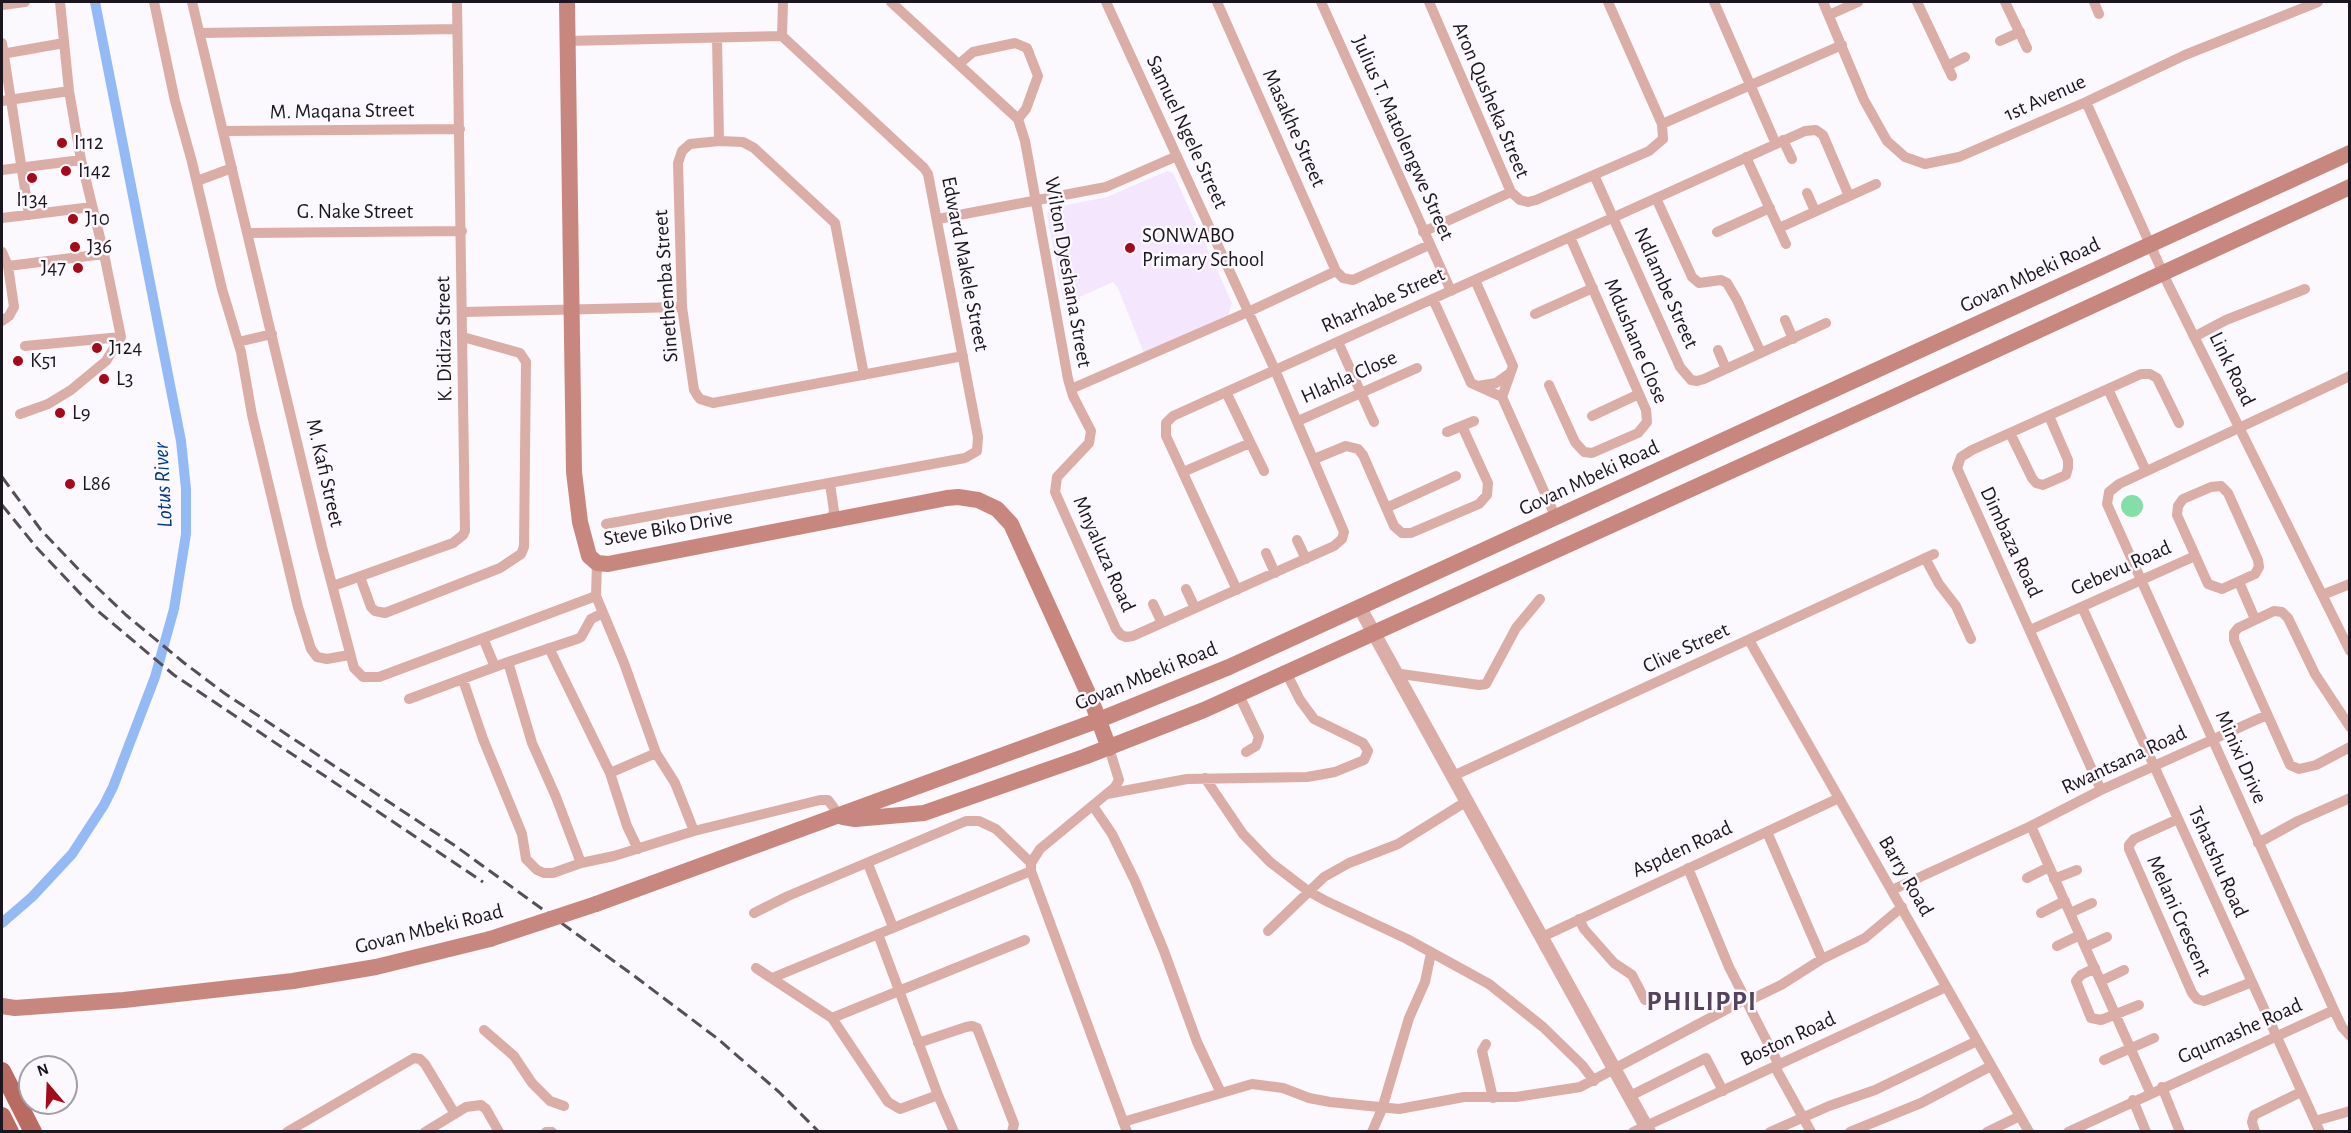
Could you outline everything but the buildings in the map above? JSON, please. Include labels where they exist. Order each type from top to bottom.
[{"type":"main road","name":"Steve Biko Drive","points":[[567,2],[576,493],[587,552],[597,563],[608,564],[836,517],[958,497],[978,500],[997,509],[1014,531],[1099,720],[1109,748]]},
{"type":"main road","name":"Govan Mbeki Road","points":[[6,1009],[124,1000],[293,981],[376,967],[490,939],[596,904],[835,812],[1099,720],[1229,667],[1741,431],[1872,374],[2349,153]]},
{"type":"main road","name":"Govan Mbeki Road","points":[[835,812],[855,819],[924,813],[1109,748],[1239,695],[2349,187]]},
{"type":"main road","points":[[2,1071],[33,1131]]},
{"type":"main road","points":[[2,1116],[10,1131]]},
{"type":"street","points":[[2,6],[25,2]]},
{"type":"street","points":[[20,414],[48,404],[71,390],[106,361],[121,337],[81,160],[69,91],[60,2]]},
{"type":"street","points":[[154,2],[172,90],[197,181],[222,289],[238,342],[252,415],[295,595],[311,649],[321,659],[349,655]]},
{"type":"street","name":"M. Kafi Street","points":[[192,2],[354,668],[359,674],[369,678],[379,677],[596,596]]},
{"type":"street","name":"K. Didiza Street","points":[[333,586],[453,543],[465,531],[457,2]]},
{"type":"street","points":[[567,41],[782,36],[783,2]]},
{"type":"street","points":[[891,2],[1018,119],[1026,109],[1038,76],[1027,48],[1015,43],[973,52],[959,64]]},
{"type":"street","name":"Samuel Ngele Street","points":[[1106,2],[1248,312]]},
{"type":"street","name":"Masakhe Street","points":[[1216,2],[1336,271]]},
{"type":"street","name":"Julius T. Matolengwe Street","points":[[1321,2],[1451,291]]},
{"type":"street","name":"Aron Qusheka Street","points":[[1423,232],[1511,192],[1430,2]]},
{"type":"street","points":[[1511,192],[1520,200],[1536,200],[1658,145],[1663,139],[1662,124],[1608,2]]},
{"type":"street","points":[[1713,2],[1749,86],[1792,159]]},
{"type":"street","name":"1st Avenue","points":[[1823,2],[1873,118],[1887,141],[1905,157],[1925,164],[1959,157],[2086,102],[2185,55],[2304,4],[2318,2]]},
{"type":"street","points":[[1829,15],[1858,2]]},
{"type":"street","points":[[1917,2],[1949,71],[1965,57]]},
{"type":"street","points":[[2005,2],[2027,48]]},
{"type":"street","points":[[2094,2],[2099,14]]},
{"type":"street","points":[[200,33],[457,29]]},
{"type":"street","points":[[2000,41],[2020,32]]},
{"type":"street","name":"Edward Makele Street","points":[[782,36],[924,168],[930,180],[978,437],[976,453],[965,458],[830,483]]},
{"type":"street","points":[[717,38],[719,141]]},
{"type":"street","points":[[29,215],[23,167],[7,101],[2,50],[64,43]]},
{"type":"street","points":[[1662,124],[1842,45]]},
{"type":"street","points":[[7,101],[69,91]]},
{"type":"street","name":"Link Road","points":[[2086,102],[2194,337],[2349,651]]},
{"type":"street","name":"Wilton Dyeshana Street","points":[[1018,119],[1071,388],[1248,312],[1336,271]]},
{"type":"street","name":"M. Maqana Street","points":[[223,131],[460,129]]},
{"type":"street","name":"Rharhabe Street","points":[[1237,590],[1166,436],[1166,423],[1173,416],[1810,129],[1823,135],[1849,196]]},
{"type":"street","name":"Sinethemba Street","points":[[864,375],[835,223],[754,148],[743,142],[719,141],[690,144],[679,156],[682,308],[694,390],[700,399],[713,403],[963,357]]},
{"type":"street","points":[[938,219],[1106,187],[1177,156]]},
{"type":"street","points":[[1746,157],[1786,244]]},
{"type":"street","points":[[2,170],[81,160]]},
{"type":"street","points":[[197,181],[232,168]]},
{"type":"street","name":"Ndlambe Street","points":[[1594,175],[1685,375],[1691,380],[1697,381],[1726,369],[1826,324]]},
{"type":"street","points":[[1779,228],[1876,184]]},
{"type":"street","points":[[1807,193],[1815,212]]},
{"type":"street","points":[[1656,198],[1692,277],[1699,283],[1721,280],[1727,283],[1761,353]]},
{"type":"street","points":[[2,218],[92,207]]},
{"type":"street","points":[[1717,232],[1770,208]]},
{"type":"street","name":"G. Nake Street","points":[[248,233],[462,231]]},
{"type":"street","name":"Mdushane Close","points":[[1549,385],[1575,442],[1584,452],[1592,453],[1644,428],[1648,417],[1640,394],[1570,237]]},
{"type":"street","points":[[1336,271],[1346,280],[1353,280],[1430,245]]},
{"type":"street","points":[[2,252],[8,266],[14,307],[9,316],[2,321]]},
{"type":"street","points":[[8,266],[104,254]]},
{"type":"street","points":[[1475,280],[1512,362],[1512,370],[1502,397]]},
{"type":"street","points":[[1535,314],[1593,288]]},
{"type":"street","points":[[2194,337],[2226,320],[2305,289]]},
{"type":"street","points":[[1433,299],[1471,383],[1502,397],[1556,518]]},
{"type":"street","points":[[463,312],[682,308]]},
{"type":"street","name":"Mnyaluza Road","points":[[1071,388],[1089,424],[1091,437],[1089,443],[1057,477],[1054,484],[1057,500],[1121,635],[1133,636],[1306,559],[1334,546],[1342,539],[1344,532],[1314,459],[1248,312]]},
{"type":"street","points":[[1785,321],[1793,339]]},
{"type":"street","points":[[238,342],[273,334]]},
{"type":"street","points":[[25,346],[121,337]]},
{"type":"street","points":[[360,577],[371,607],[375,611],[385,613],[500,568],[521,554],[524,547],[526,362],[520,353],[463,337]]},
{"type":"street","points":[[1338,342],[1374,422]]},
{"type":"street","name":"Ndlambe Street","points":[[1718,350],[1726,369]]},
{"type":"street","name":"Hlahla Close","points":[[1298,421],[1417,368]]},
{"type":"street","points":[[1477,387],[1496,383],[1512,370]]},
{"type":"street","name":"Dimbaza Road","points":[[2101,790],[1957,468],[1961,457],[1966,453],[2141,374],[2150,374],[2157,378],[2179,423]]},
{"type":"street","points":[[2108,389],[2146,471],[2349,376]]},
{"type":"street","points":[[1226,392],[1263,471]]},
{"type":"street","points":[[1592,416],[1640,394]]},
{"type":"street","points":[[2010,434],[2036,483],[2043,485],[2066,475],[2067,460],[2049,416]]},
{"type":"street","points":[[1447,432],[1474,421]]},
{"type":"street","points":[[1314,459],[1346,446],[1358,449],[1363,455],[1394,526],[1397,530],[1407,534],[1484,500],[1489,489],[1488,483],[1462,426]]},
{"type":"street","points":[[1183,472],[1250,443]]},
{"type":"street","name":"Minixi Drive","points":[[2146,471],[2119,484],[2109,492],[2108,509],[2334,1010],[2349,1036]]},
{"type":"street","points":[[1386,508],[1456,477]]},
{"type":"street","points":[[606,524],[830,483],[836,517]]},
{"type":"street","points":[[2221,486],[2228,493],[2259,567],[2255,574],[2239,582],[2222,589],[2215,588],[2208,584],[2195,556],[2177,515],[2178,506],[2183,499],[2211,487],[2221,486]]},
{"type":"street","points":[[1297,540],[1306,559]]},
{"type":"street","points":[[1266,554],[1275,573]]},
{"type":"street","name":"Clive Street","points":[[1453,776],[1929,556],[1939,584],[1956,606],[1971,639]]},
{"type":"street","name":"Gebevu Road","points":[[2030,630],[2195,556]]},
{"type":"street","points":[[597,563],[596,596],[624,663],[656,753],[675,783],[694,831]]},
{"type":"street","points":[[2239,582],[2255,619]]},
{"type":"street","points":[[2322,595],[2349,584]]},
{"type":"street","points":[[1186,589],[1195,608]]},
{"type":"street","points":[[1394,673],[1479,685],[1486,684],[1512,634],[1540,599]]},
{"type":"street","name":"Mnyaluza Road","points":[[1153,603],[1162,623]]},
{"type":"street","name":"Tshatshu Road","points":[[2082,607],[2317,1126]]},
{"type":"street","points":[[1360,608],[1615,1068],[1630,1096],[1643,1129]]},
{"type":"street","points":[[2349,728],[2315,674],[2288,618],[2282,612],[2274,611],[2238,628],[2234,633],[2234,640],[2290,765],[2300,769],[2316,765],[2349,747]]},
{"type":"street","points":[[409,699],[581,637],[591,619],[603,613]]},
{"type":"street","points":[[483,638],[495,667]]},
{"type":"street","name":"Barry Road","points":[[1749,640],[2029,1131]]},
{"type":"street","points":[[549,648],[610,772],[627,826],[638,849]]},
{"type":"street","points":[[507,662],[532,742],[556,796],[581,863]]},
{"type":"street","points":[[1107,794],[1187,779],[1282,779],[1322,775],[1360,763],[1367,755],[1366,747],[1356,738],[1314,719],[1300,700],[1287,674]]},
{"type":"street","points":[[463,680],[483,739],[522,834],[526,859],[537,870],[544,873],[553,873],[694,831],[820,800],[828,800],[835,812]]},
{"type":"street","points":[[1239,695],[1259,737],[1256,746],[1246,752]]},
{"type":"street","name":"Rwantsana Road","points":[[1892,890],[2031,826],[2101,790],[2267,716]]},
{"type":"street","points":[[772,978],[1031,867],[1040,849],[1107,794],[1119,780],[1109,748]]},
{"type":"street","points":[[610,772],[656,753]]},
{"type":"street","points":[[1205,778],[1227,813],[1270,862],[1308,891],[1478,978],[1529,1014],[1582,1065],[1594,1082]]},
{"type":"street","name":"Aspden Road","points":[[1542,937],[1839,798]]},
{"type":"street","points":[[2258,843],[2298,820],[2349,798]]},
{"type":"street","points":[[1268,931],[1287,915],[1308,891],[1334,871],[1398,844],[1467,801]]},
{"type":"street","points":[[1093,806],[1112,834],[1135,881],[1164,951],[1194,1036],[1221,1093]]},
{"type":"street","name":"Melani Crescent","points":[[2178,819],[2134,839],[2129,849],[2192,993],[2197,999],[2204,1001],[2252,982]]},
{"type":"street","points":[[754,913],[788,896],[868,864],[961,822],[972,820],[989,824],[1031,867],[1125,1127],[1252,1084],[1268,1085],[1309,1098],[1383,1109],[1411,1108],[1464,1097],[1493,1098],[1565,1091],[1594,1082],[1615,1068],[1781,985],[1822,959],[1865,938],[1902,907]]},
{"type":"street","points":[[2031,826],[2150,1092]]},
{"type":"street","points":[[1767,832],[1822,959]]},
{"type":"street","points":[[868,864],[893,927]]},
{"type":"street","points":[[2027,878],[2049,867]]},
{"type":"street","points":[[1688,868],[1729,967],[1811,1131]]},
{"type":"street","points":[[2054,879],[2077,870]]},
{"type":"street","points":[[2042,913],[2065,901]]},
{"type":"street","points":[[2070,913],[2092,903]]},
{"type":"street","points":[[1579,918],[1584,929],[1614,963],[1632,975],[1644,1000]]},
{"type":"street","points":[[878,934],[938,1095],[954,1131]]},
{"type":"street","points":[[2057,946],[2080,935]]},
{"type":"street","points":[[2085,947],[2107,937]]},
{"type":"street","points":[[832,1018],[1024,940]]},
{"type":"street","points":[[1372,1131],[1383,1109],[1409,1018],[1425,982],[1431,952]]},
{"type":"street","points":[[756,968],[832,1018],[892,1106],[900,1109],[938,1095]]},
{"type":"street","points":[[2095,968],[2081,975],[2076,981],[2089,1016],[2097,1021],[2139,1005]]},
{"type":"street","points":[[2101,981],[2124,970]]},
{"type":"street","name":"Boston Road","points":[[1643,1129],[1946,987]]},
{"type":"street","name":"Gqumashe Road","points":[[2068,1131],[2334,1010]]},
{"type":"street","points":[[918,1043],[966,1027],[977,1028],[1014,1124],[1012,1131]]},
{"type":"street","points":[[484,1030],[514,1056],[532,1083],[550,1101],[564,1106]]},
{"type":"street","points":[[2104,1060],[2154,1038]]},
{"type":"street","points":[[1770,1131],[1875,1090],[1977,1041]]},
{"type":"street","points":[[1486,1044],[1482,1051],[1493,1098]]},
{"type":"street","points":[[287,1131],[414,1058],[423,1061],[455,1114]]},
{"type":"street","points":[[1630,1096],[1706,1058],[1723,1091]]},
{"type":"street","points":[[1850,1131],[1921,1103],[1991,1066]]},
{"type":"street","points":[[2162,1087],[2180,1131]]},
{"type":"street","points":[[2255,1131],[2252,1122],[2254,1115],[2301,1092]]},
{"type":"street","points":[[2133,1100],[2146,1131]]},
{"type":"street","points":[[425,1131],[466,1107],[481,1105],[486,1109],[497,1131]]},
{"type":"street","points":[[2317,1126],[2349,1111]]},
{"type":"street","points":[[1987,1131],[2020,1116]]},
{"type":"street","points":[[546,1131],[552,1131]]},
{"type":"shaded area","name":"SONWABO Primary School","points":[[1167,171],[1173,173],[1232,303],[1228,316],[1144,353],[1118,288],[1113,282],[1064,304],[1047,214],[1051,208],[1107,197]]},
{"type":"green space","points":[[2128,495],[2136,495],[2143,502],[2143,510],[2136,517],[2128,517],[2121,510],[2121,502]]},
{"type":"waterway","name":"Lotus River","points":[[2,923],[32,897],[72,854],[113,787],[155,677],[174,609],[186,534],[186,489],[181,441],[95,2]]},
{"type":"railway","points":[[2,477],[41,530],[82,573],[126,615],[183,662],[224,693],[454,845],[633,975],[718,1039],[779,1092],[819,1132]]},
{"type":"railway","points":[[2,505],[37,548],[92,606],[174,675],[483,882]]},
{"type":"place","name":"I112","points":[[62,143]]},
{"type":"place","name":"I142","points":[[66,171]]},
{"type":"place","name":"I134","points":[[32,178]]},
{"type":"place","name":"J10","points":[[73,219]]},
{"type":"place","name":"J36","points":[[75,247]]},
{"type":"place","name":"SONWABO Primary School","points":[[1130,248]]},
{"type":"place","name":"J47","points":[[78,268]]},
{"type":"place","name":"J124","points":[[97,348]]},
{"type":"place","name":"K51","points":[[18,361]]},
{"type":"place","name":"L3","points":[[104,379]]},
{"type":"place","name":"L9","points":[[60,413]]},
{"type":"place","name":"L86","points":[[70,484]]},
{"type":"district","name":"PHILIPPI","points":[[1702,1002]]}]
